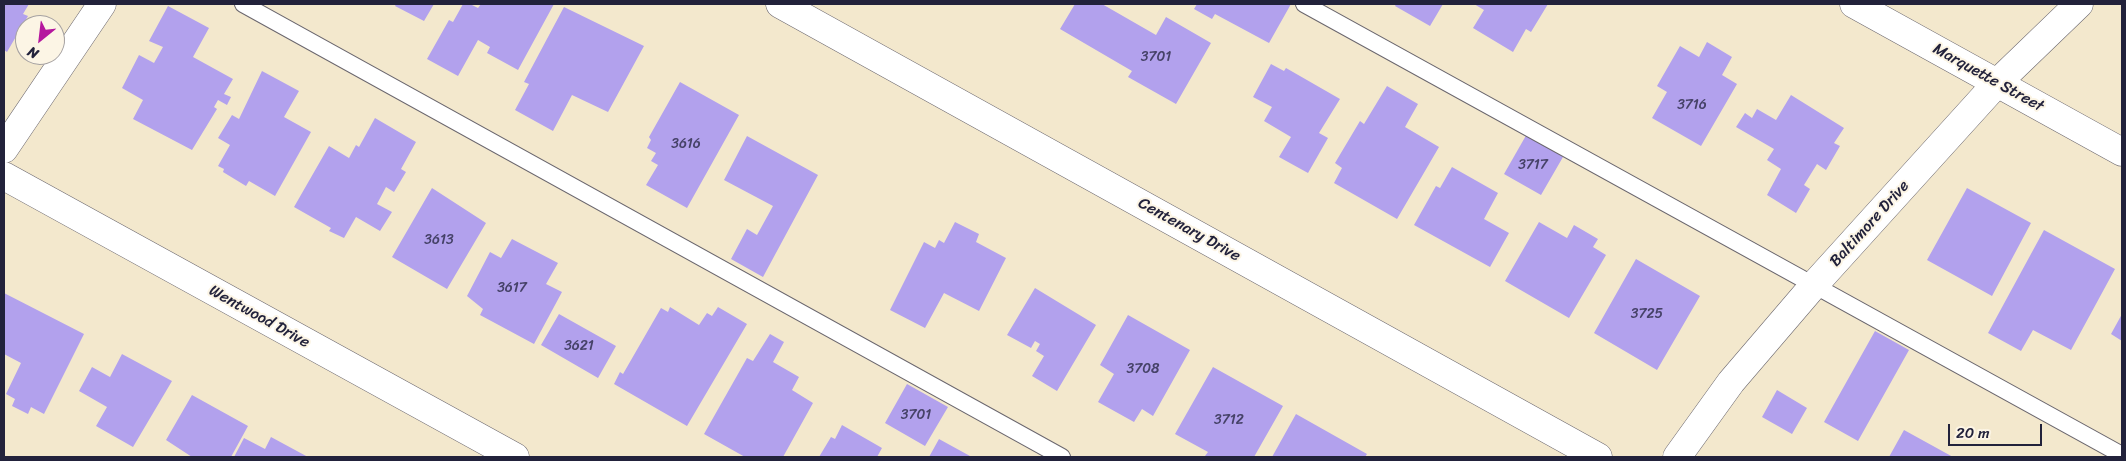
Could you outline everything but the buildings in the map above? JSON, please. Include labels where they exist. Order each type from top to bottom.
[{"type":"street","points":[[4,149],[102,4]]},
{"type":"street","name":"Centenary Drive","points":[[780,4],[1598,457]]},
{"type":"street","name":"Marquette Street","points":[[1854,4],[2122,152]]},
{"type":"street","name":"Baltimore Drive","points":[[1677,457],[1731,382],[1814,285],[1997,83],[2079,4]]},
{"type":"street","name":"Wentwood Drive","points":[[4,176],[515,457]]},
{"type":"lane","points":[[243,4],[1062,457]]},
{"type":"lane","points":[[1304,4],[2122,454]]}]
